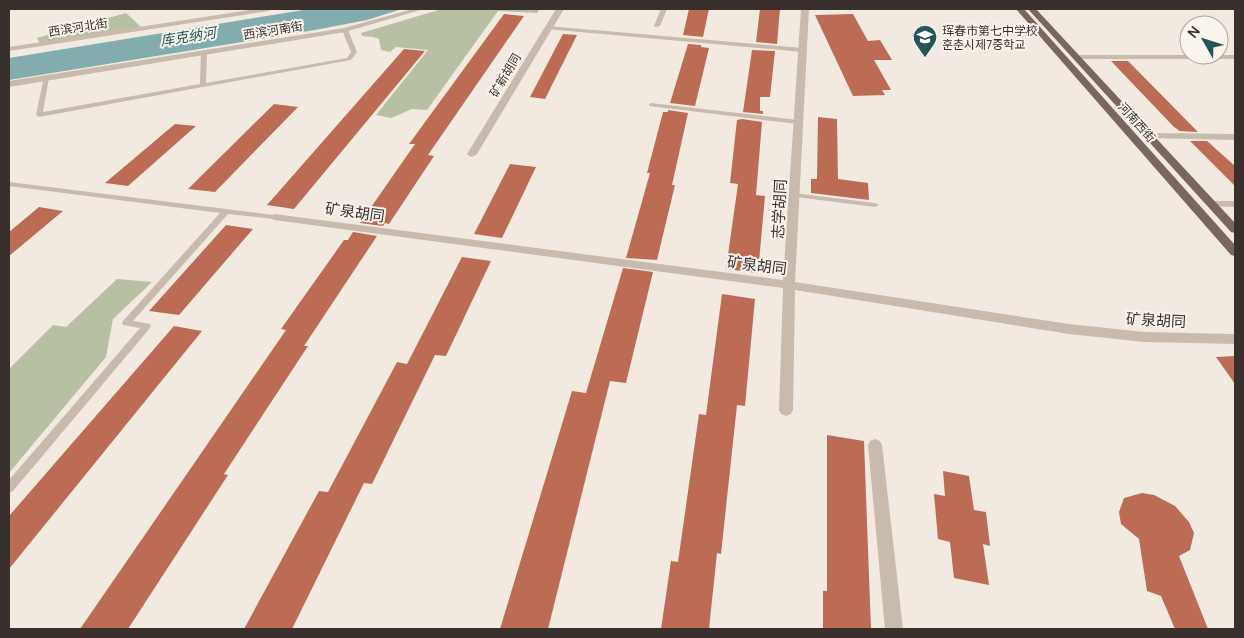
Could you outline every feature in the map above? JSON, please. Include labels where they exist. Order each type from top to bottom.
[{"type":"main road","name":"河南西街","points":[[1020,9],[1235,252]]},
{"type":"main road","name":"河南西街","points":[[1032,9],[1235,229]]},
{"type":"street","name":"西滨河北街","points":[[9,49],[269,9]]},
{"type":"street","name":"西滨河南街","points":[[9,84],[345,30],[420,9]]},
{"type":"street","name":"矿新胡同","points":[[472,154],[560,9]]},
{"type":"street","name":"志学胡同","points":[[786,410],[790,285],[805,9]]},
{"type":"street","points":[[1078,57],[1235,57]]},
{"type":"street","points":[[1150,136],[1235,137]]},
{"type":"street","points":[[1212,204],[1235,204]]},
{"type":"street","name":"矿泉胡同","points":[[274,217],[790,285],[1069,329],[1144,337],[1235,339]]},
{"type":"street","points":[[875,445],[894,629]]},
{"type":"lane","points":[[657,26],[664,9]]},
{"type":"lane","points":[[548,28],[802,50]]},
{"type":"lane","points":[[46,78],[39,115],[349,59],[354,52],[345,30]]},
{"type":"lane","points":[[203,86],[204,52]]},
{"type":"lane","points":[[652,105],[798,122]]},
{"type":"lane","points":[[9,184],[274,217]]},
{"type":"lane","points":[[796,195],[875,205]]},
{"type":"lane","points":[[9,488],[147,326],[126,323],[226,211]]},
{"type":"green space","points":[[442,9],[540,9],[537,13],[498,11],[427,110],[412,109],[391,118],[376,115],[428,50],[396,47],[390,52],[381,50],[379,39],[362,36],[361,33]]},
{"type":"green space","points":[[126,13],[141,27],[40,43],[37,38]]},
{"type":"green space","points":[[117,279],[152,282],[113,319],[106,357],[9,473],[9,369],[53,325],[66,327]]},
{"type":"water","name":"库克纳河","points":[[310,9],[402,9],[367,20],[315,30],[9,80],[9,58]]},
{"type":"building","points":[[689,9],[709,9],[703,37],[683,35]]},
{"type":"building","points":[[760,9],[780,9],[777,44],[756,42]]},
{"type":"building","points":[[504,14],[524,16],[428,155],[434,156],[389,224],[385,223],[383,226],[360,223],[415,144],[409,144]]},
{"type":"building","points":[[853,14],[868,41],[880,40],[892,60],[874,60],[891,90],[882,90],[885,95],[853,96],[815,15]]},
{"type":"building","points":[[563,34],[577,35],[545,99],[530,97]]},
{"type":"building","points":[[688,44],[709,48],[695,106],[670,103]]},
{"type":"building","points":[[404,49],[425,51],[294,209],[267,205]]},
{"type":"building","points":[[752,50],[775,51],[770,97],[760,97],[760,111],[763,111],[763,114],[743,112]]},
{"type":"building","points":[[1111,61],[1128,61],[1198,132],[1180,131],[1174,127]]},
{"type":"building","points":[[274,104],[298,107],[215,192],[188,189]]},
{"type":"building","points":[[668,110],[688,113],[672,185],[675,185],[657,260],[626,258],[650,173],[647,173],[663,112],[668,112]]},
{"type":"building","points":[[818,117],[837,119],[838,179],[868,183],[869,200],[811,193],[811,179],[817,179]]},
{"type":"building","points":[[737,120],[762,122],[756,195],[765,196],[758,273],[726,269],[738,184],[730,183]]},
{"type":"building","points":[[175,124],[196,126],[128,186],[105,183]]},
{"type":"building","points":[[1190,141],[1207,141],[1235,166],[1235,186]]},
{"type":"building","points":[[510,164],[536,167],[502,238],[474,234]]},
{"type":"building","points":[[39,207],[63,211],[9,256],[9,232]]},
{"type":"building","points":[[226,225],[253,229],[179,315],[149,311]]},
{"type":"building","points":[[353,232],[377,236],[304,346],[308,346],[224,474],[228,475],[128,629],[80,629],[286,330],[281,329],[344,240],[348,240]]},
{"type":"building","points":[[462,257],[491,261],[446,356],[435,355],[372,484],[364,483],[292,629],[244,629],[319,491],[328,492],[397,362],[407,364]]},
{"type":"building","points":[[623,268],[653,272],[626,383],[610,381],[548,629],[500,629],[572,391],[586,393]]},
{"type":"building","points":[[722,294],[755,299],[745,406],[737,405],[721,554],[717,553],[709,629],[661,629],[671,561],[678,562],[699,414],[706,415]]},
{"type":"building","points":[[174,326],[202,331],[9,569],[9,516]]},
{"type":"building","points":[[1235,356],[1235,384],[1216,357]]},
{"type":"building","points":[[827,435],[864,441],[871,629],[823,629],[823,591],[827,591]]},
{"type":"building","points":[[943,471],[969,476],[974,510],[986,512],[990,546],[983,544],[989,585],[954,578],[950,542],[938,539],[934,494],[945,496]]},
{"type":"building","points":[[1142,493],[1154,495],[1175,506],[1189,522],[1194,533],[1190,550],[1179,556],[1208,629],[1175,629],[1161,596],[1147,591],[1139,539],[1121,524],[1119,512],[1124,498]]},
{"type":"place","name":"珲春市第七中学校 훈춘시제7중학교","points":[[925,58]]}]
